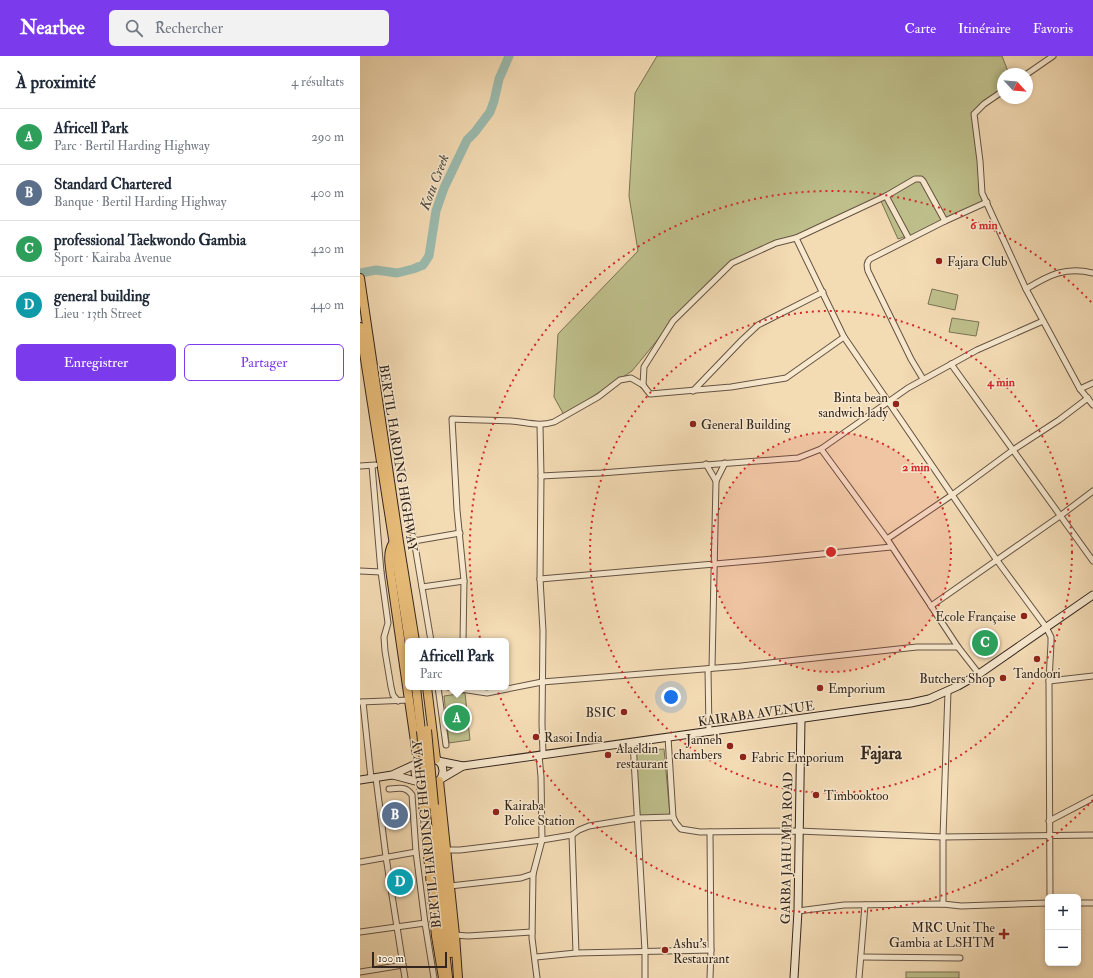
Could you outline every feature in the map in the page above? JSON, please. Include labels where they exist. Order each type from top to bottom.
[{"type":"main road","name":"BERTIL HARDING HIGHWAY","points":[[360,278],[396,542]]},
{"type":"main road","name":"BERTIL HARDING HIGHWAY","points":[[360,327],[381,462],[414,638]]},
{"type":"main road","points":[[405,672],[391,576],[390,550],[396,542],[405,554],[420,638]]},
{"type":"main road","name":"BERTIL HARDING HIGHWAY","points":[[398,554],[409,638]]},
{"type":"main road","points":[[408,690],[417,763]]},
{"type":"main road","name":"BERTIL HARDING HIGHWAY","points":[[416,690],[432,847],[452,977]]},
{"type":"main road","name":"BERTIL HARDING HIGHWAY","points":[[422,690],[452,977]]},
{"type":"main road","points":[[426,690],[437,760]]},
{"type":"main road","points":[[440,780],[455,935],[452,977]]},
{"type":"main road","points":[[420,783],[436,936],[442,978]]},
{"type":"street","points":[[1033,70],[1053,56]]},
{"type":"street","points":[[997,95],[984,104],[974,114],[980,161],[982,193],[1026,289],[1080,389],[1093,405]]},
{"type":"street","points":[[643,385],[644,367],[673,321],[732,263],[776,243],[796,238],[886,196],[915,178],[921,179],[945,221]]},
{"type":"street","points":[[886,196],[909,239]]},
{"type":"street","points":[[923,379],[911,359],[868,271],[867,266],[870,259],[986,202]]},
{"type":"street","points":[[796,238],[844,337],[996,560],[1046,627],[1051,637],[1049,680],[1050,894]]},
{"type":"street","points":[[1026,289],[1043,279],[1069,270],[1093,272]]},
{"type":"street","points":[[693,391],[742,340],[758,326],[823,292]]},
{"type":"street","points":[[541,476],[601,474],[706,464],[798,458],[821,449],[923,379],[977,350],[1043,321]]},
{"type":"street","points":[[463,638],[464,581],[452,419],[513,421],[540,425],[554,422],[598,397],[620,380],[631,378],[643,385],[650,394],[731,387],[786,378],[844,337]]},
{"type":"street","points":[[951,364],[1093,561]]},
{"type":"street","points":[[1080,389],[1093,383]]},
{"type":"street","points":[[887,540],[1013,450],[1059,420],[1088,398]]},
{"type":"street","points":[[537,978],[532,932],[533,874],[542,840],[540,777],[543,631],[540,579],[540,425]]},
{"type":"street","points":[[821,449],[887,540],[958,647],[979,674]]},
{"type":"street","points":[[360,466],[372,466],[381,462]]},
{"type":"street","points":[[709,732],[710,669],[715,564],[716,481],[725,463]]},
{"type":"street","points":[[706,464],[716,481]]},
{"type":"street","points":[[372,466],[388,623],[384,637],[385,651],[391,687],[393,694],[398,701]]},
{"type":"street","points":[[931,606],[1060,516],[1093,491]]},
{"type":"street","points":[[407,498],[430,638]]},
{"type":"street","points":[[414,541],[460,533]]},
{"type":"street","points":[[540,579],[891,547]]},
{"type":"street","points":[[360,571],[382,572]]},
{"type":"street","points":[[422,587],[464,581]]},
{"type":"street","name":"KAIRABA AVENUE","points":[[463,766],[801,719],[929,699],[948,691],[979,674],[1093,595]]},
{"type":"street","points":[[509,688],[542,682],[710,669],[917,647],[958,647]]},
{"type":"street","points":[[1049,680],[1093,676]]},
{"type":"street","points":[[438,690],[446,745]]},
{"type":"street","points":[[470,690],[486,693],[501,690]]},
{"type":"street","points":[[943,904],[943,837],[948,691]]},
{"type":"street","points":[[405,978],[361,702],[409,700]]},
{"type":"street","name":"GARBA JAHUMPA ROAD","points":[[794,978],[798,911],[798,831],[801,719]]},
{"type":"street","points":[[668,737],[673,817],[682,829],[690,831],[798,831],[943,837],[1093,835]]},
{"type":"street","points":[[633,742],[645,951],[645,978]]},
{"type":"street","points":[[360,780],[392,775],[427,757],[463,766]]},
{"type":"street","points":[[437,760],[443,770],[440,780]]},
{"type":"street","points":[[417,763],[415,773],[420,783]]},
{"type":"street","points":[[392,775],[430,785],[463,766]]},
{"type":"street","points":[[389,788],[404,788],[412,795],[416,852],[434,978]]},
{"type":"street","points":[[1049,822],[1093,798]]},
{"type":"street","points":[[446,850],[460,850],[572,835],[589,826],[638,818],[673,817]]},
{"type":"street","points":[[710,832],[710,978]]},
{"type":"street","points":[[572,835],[576,953]]},
{"type":"street","points":[[360,862],[416,852]]},
{"type":"street","points":[[450,886],[521,878],[533,874]]},
{"type":"street","points":[[798,911],[844,905],[943,904],[961,906],[1045,903]]},
{"type":"street","points":[[1081,903],[1093,903]]},
{"type":"street","points":[[859,978],[865,905]]},
{"type":"street","points":[[360,932],[425,923]]},
{"type":"street","points":[[455,935],[468,936],[532,932]]},
{"type":"street","points":[[536,958],[576,953],[711,950]]},
{"type":"street","points":[[861,957],[960,958]]},
{"type":"street","points":[[360,972],[403,965]]},
{"type":"green space","points":[[657,56],[1002,56],[1007,68],[997,68],[997,94],[974,114],[982,193],[987,202],[909,239],[907,236],[898,239],[880,199],[732,263],[673,321],[632,371],[564,415],[554,397],[558,334],[638,251],[629,196],[635,93]]},
{"type":"green space","points":[[932,289],[958,295],[955,310],[928,304]]},
{"type":"green space","points":[[952,318],[979,322],[976,336],[949,332]]},
{"type":"green space","points":[[465,693],[470,740],[449,743],[444,696]]},
{"type":"green space","points":[[664,749],[670,815],[640,817],[635,751]]},
{"type":"green space","points":[[906,972],[959,972],[959,978],[906,978]]},
{"type":"waterway","name":"Kotu Creek","points":[[360,273],[376,270],[397,273],[423,265],[429,256],[436,211],[444,188],[467,140],[490,112],[499,79],[509,56]]},
{"type":"place","name":"Fajara Club","points":[[939,261]]},
{"type":"place","name":"Binta bean sandwich lady","points":[[896,404]]},
{"type":"place","name":"General Building","points":[[693,424]]},
{"type":"place","name":"Ecole Française","points":[[1024,616]]},
{"type":"place","name":"professional Taekwondo Gambia","points":[[985,643]]},
{"type":"place","name":"Tandoori","points":[[1037,659]]},
{"type":"place","name":"Butchers Shop","points":[[1003,678]]},
{"type":"place","name":"Emporium","points":[[820,688]]},
{"type":"place","name":"BSIC","points":[[624,712]]},
{"type":"place","name":"Africell Park","points":[[457,718]]},
{"type":"place","name":"Rasoi India","points":[[536,737]]},
{"type":"place","name":"Janneh chambers","points":[[730,746]]},
{"type":"place","name":"Alaeldin restaurant","points":[[608,755]]},
{"type":"place","name":"Fabric Emporium","points":[[743,757]]},
{"type":"place","name":"Timbooktoo","points":[[816,795]]},
{"type":"place","name":"Kairaba Police Station","points":[[496,812]]},
{"type":"place","name":"Standard Chartered","points":[[395,815]]},
{"type":"place","name":"general building","points":[[400,882]]},
{"type":"place","name":"MRC Unit The Gambia at LSHTM","points":[[1004,934]]},
{"type":"place","name":"Ashu's Restaurant","points":[[665,950]]},
{"type":"district","name":"Fajara","points":[[881,753]]}]
